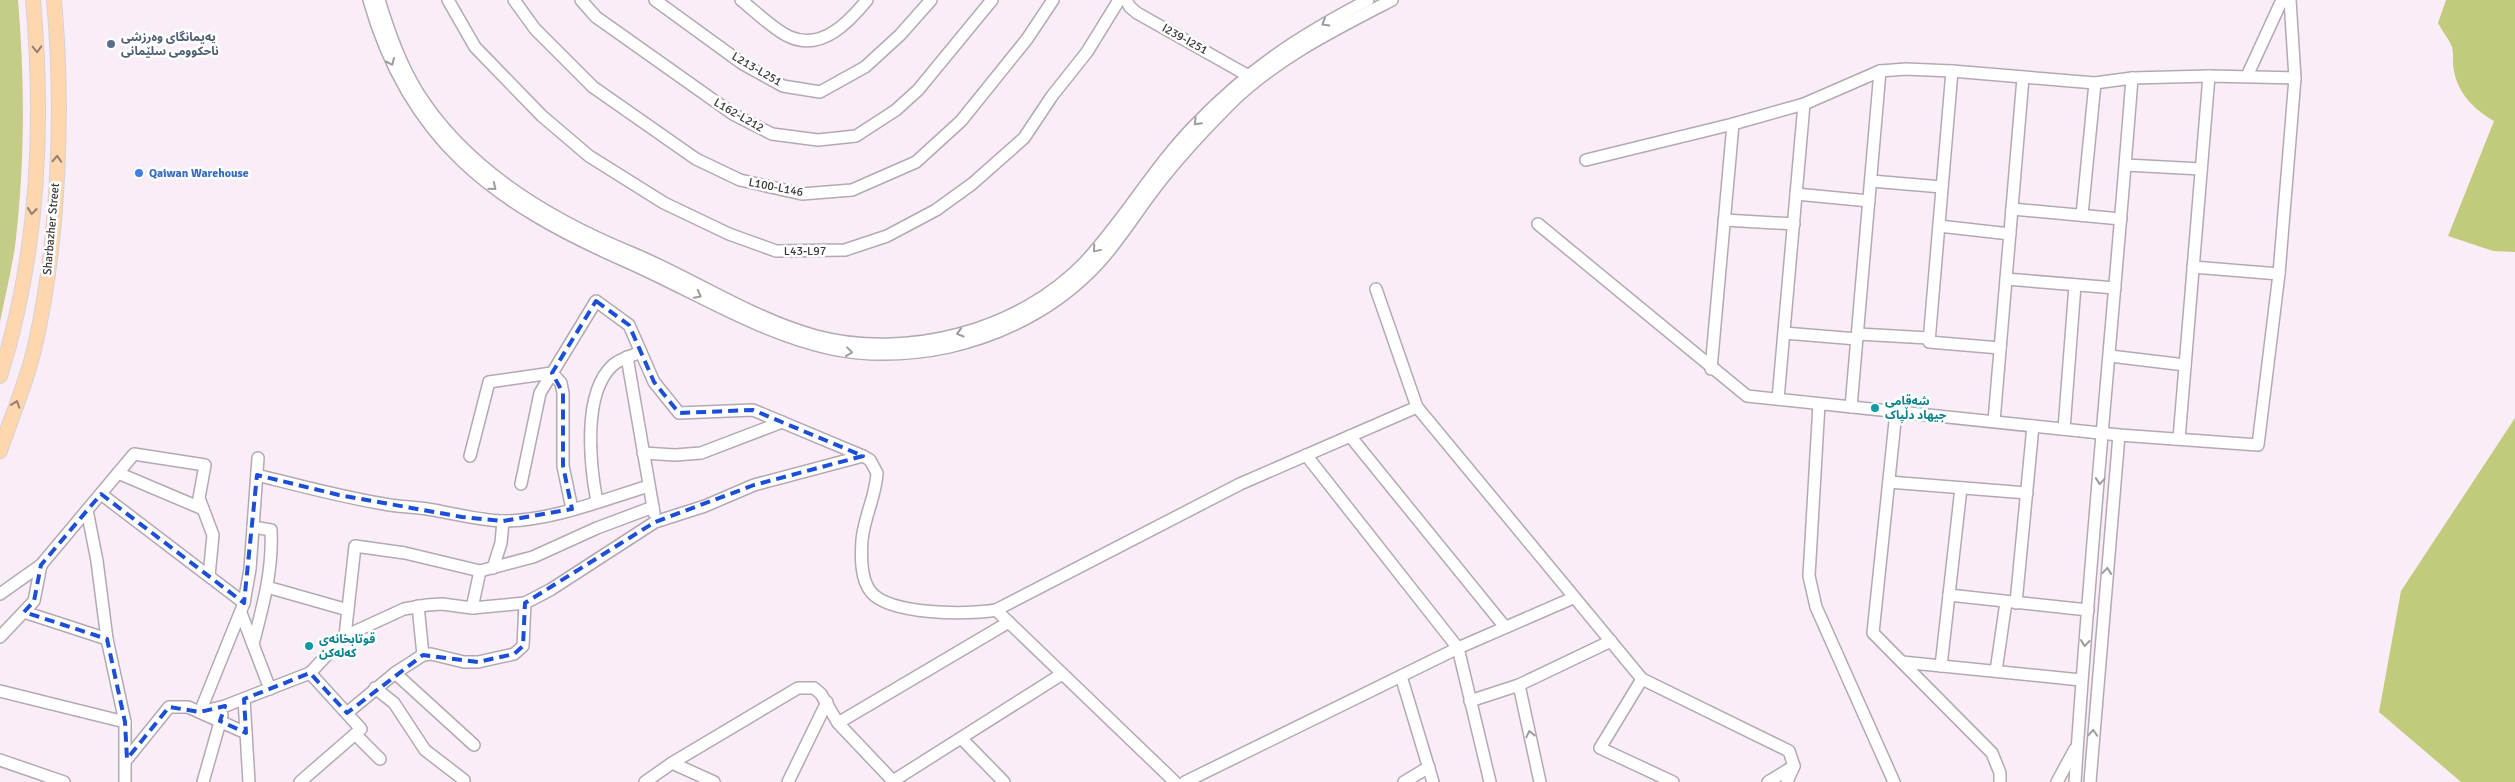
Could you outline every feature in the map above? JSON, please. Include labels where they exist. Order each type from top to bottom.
[{"type":"main road","name":"Sharbazher Street","points":[[0,376],[10,344],[24,280],[33,206],[38,78],[33,0]]},
{"type":"main road","name":"Sharbazher Street","points":[[0,451],[34,351],[48,274],[58,137],[58,48],[54,0]]},
{"type":"street","points":[[369,0],[386,51],[409,97],[432,129],[476,173],[509,200],[548,225],[729,305],[816,335],[875,344],[926,341],[964,332],[997,320],[1040,298],[1082,265],[1174,148],[1251,78],[1292,42],[1368,0]]},
{"type":"street","points":[[379,0],[391,38],[418,92],[439,121],[482,163],[522,195],[563,221],[729,305]]},
{"type":"street","name":"L43-L97","points":[[448,0],[475,47],[542,116],[589,156],[664,203],[729,234],[776,251],[845,250],[879,239],[936,210],[972,184],[1024,138],[1052,96],[1087,52],[1119,0]]},
{"type":"street","name":"L100-L146","points":[[514,0],[535,29],[593,87],[696,159],[740,180],[802,194],[852,190],[916,162],[961,121],[1027,39],[1053,0]]},
{"type":"street","name":"L162-L212","points":[[581,0],[596,17],[733,114],[772,134],[818,140],[856,136],[896,110],[918,90],[992,0]]},
{"type":"street","name":"L213-L251","points":[[655,0],[743,64],[783,86],[820,92],[865,68],[900,35],[931,0]]},
{"type":"street","points":[[741,0],[789,37],[807,41],[839,30],[867,0]]},
{"type":"street","name":"I239-I251","points":[[1126,0],[1137,13],[1251,78]]},
{"type":"street","points":[[1251,78],[1309,44],[1392,0]]},
{"type":"street","points":[[2248,76],[2282,0]]},
{"type":"street","points":[[1538,224],[1711,369],[1747,396],[2104,433],[2258,445],[2279,274],[2295,78],[2290,0]]},
{"type":"street","points":[[1586,160],[1733,124],[1804,104],[1880,72],[1906,69],[1952,71],[2095,83],[2132,78],[2209,76],[2295,78]]},
{"type":"street","points":[[1952,71],[1929,342],[2000,348]]},
{"type":"street","points":[[1851,407],[1880,72]]},
{"type":"street","points":[[2179,439],[2209,76]]},
{"type":"street","points":[[1994,421],[2024,78]]},
{"type":"street","points":[[2075,782],[2081,680],[2104,433],[2132,78]]},
{"type":"street","points":[[2082,215],[2095,83]]},
{"type":"street","points":[[1778,399],[1804,104]]},
{"type":"street","points":[[1711,369],[1733,124]]},
{"type":"street","points":[[2126,165],[2201,169]]},
{"type":"street","points":[[1871,181],[1942,187]]},
{"type":"street","points":[[1796,194],[1869,201]]},
{"type":"street","points":[[2012,209],[2122,219]]},
{"type":"street","points":[[1724,220],[1794,224]]},
{"type":"street","points":[[1939,226],[2010,234]]},
{"type":"street","points":[[2193,266],[2279,274]]},
{"type":"street","points":[[2006,279],[2115,288]]},
{"type":"street","points":[[2064,429],[2075,285]]},
{"type":"street","points":[[1376,289],[1416,407],[1573,598],[1642,679],[1789,751],[1794,766],[1787,782]]},
{"type":"street","points":[[521,484],[537,404],[545,384],[596,301],[629,325],[654,382],[679,413],[753,410],[870,460],[877,473],[862,540],[864,572],[871,592],[888,603],[906,608],[972,614],[996,610],[1240,484],[1416,407]]},
{"type":"street","points":[[1784,333],[1929,338]]},
{"type":"street","points":[[597,502],[591,454],[593,413],[608,370],[620,360],[641,352]]},
{"type":"street","points":[[2110,356],[2185,365]]},
{"type":"street","points":[[627,357],[656,522]]},
{"type":"street","points":[[470,456],[489,382],[552,372]]},
{"type":"street","points":[[552,372],[561,384],[563,394],[563,466],[572,509]]},
{"type":"street","points":[[1819,404],[1809,576],[1816,607],[1894,782]]},
{"type":"street","points":[[1896,412],[1874,633],[1992,753],[2000,773],[2000,782]]},
{"type":"street","points":[[644,453],[675,455],[701,453],[782,422]]},
{"type":"street","points":[[1996,671],[2011,603],[2027,494],[2033,426]]},
{"type":"street","points":[[2090,782],[2119,434]]},
{"type":"street","points":[[1350,436],[1505,627]]},
{"type":"street","points":[[0,594],[41,565],[134,454],[205,465],[199,498],[213,535],[209,576]]},
{"type":"street","points":[[1306,455],[1458,648],[1490,782]]},
{"type":"street","points":[[200,712],[225,706],[310,673],[344,636],[404,609],[442,604],[472,608],[525,603],[550,590],[656,522],[704,506],[754,485],[863,456]]},
{"type":"street","points":[[200,712],[243,608],[253,527],[258,458]]},
{"type":"street","points":[[118,473],[203,509]]},
{"type":"street","points":[[257,475],[390,505],[462,517],[503,521],[543,516],[649,486]]},
{"type":"street","points":[[1889,482],[2027,494]]},
{"type":"street","points":[[1941,666],[1961,488]]},
{"type":"street","points":[[101,494],[209,576],[243,608],[253,644],[270,689]]},
{"type":"street","points":[[344,636],[355,546],[405,553],[480,570],[533,557],[598,528],[653,507]]},
{"type":"street","points":[[86,510],[97,561],[107,639],[126,722],[127,759],[125,782]]},
{"type":"street","points":[[492,568],[501,543],[503,521]]},
{"type":"street","points":[[253,527],[271,530],[272,553],[267,587],[253,644]]},
{"type":"street","points":[[0,637],[34,602],[41,565]]},
{"type":"street","points":[[472,608],[480,570]]},
{"type":"street","points":[[267,587],[348,610]]},
{"type":"street","points":[[1949,595],[2088,610]]},
{"type":"street","points":[[1185,782],[1458,648],[1573,598]]},
{"type":"street","points":[[347,713],[375,688],[423,655],[431,654],[464,662],[478,662],[514,654],[523,646],[525,603]]},
{"type":"street","points":[[418,606],[423,655]]},
{"type":"street","points":[[996,610],[1175,782]]},
{"type":"street","points":[[24,612],[107,639]]},
{"type":"street","points":[[838,723],[1009,622]]},
{"type":"street","points":[[1470,701],[1519,684],[1611,641]]},
{"type":"street","points":[[1902,662],[2081,680]]},
{"type":"street","points":[[300,782],[361,729],[310,673]]},
{"type":"street","points":[[395,673],[474,745]]},
{"type":"street","points":[[645,782],[672,763],[798,688],[814,688],[827,702],[838,723],[894,782],[1062,674]]},
{"type":"street","points":[[1401,676],[1433,782]]},
{"type":"street","points":[[1642,679],[1600,748],[1673,782]]},
{"type":"street","points":[[1519,684],[1540,782]]},
{"type":"street","points":[[375,688],[394,703],[425,750],[464,780]]},
{"type":"street","points":[[0,691],[126,722]]},
{"type":"street","points":[[244,698],[249,782]]},
{"type":"street","points":[[788,782],[827,702]]},
{"type":"street","points":[[202,782],[225,706]]},
{"type":"street","points":[[127,759],[169,707],[188,707],[246,733]]},
{"type":"street","points":[[355,734],[380,759]]},
{"type":"street","points":[[961,738],[1004,782]]},
{"type":"street","points":[[2057,782],[2077,746]]},
{"type":"street","points":[[0,760],[64,782]]},
{"type":"street","points":[[672,763],[714,782]]},
{"type":"street","points":[[1768,782],[1794,766]]},
{"type":"street","points":[[1404,782],[1429,767]]},
{"type":"highlighted area","points":[[596,301],[629,325],[654,382],[679,413],[753,410],[863,456],[754,485],[655,522],[525,603],[523,646],[514,654],[478,662],[423,655],[347,713],[310,673],[244,699],[246,733],[220,721],[225,706],[200,712],[169,707],[127,759],[125,722],[107,639],[24,612],[34,601],[41,565],[101,494],[244,603],[257,475],[339,495],[462,517],[503,521],[572,509],[563,466],[563,393],[552,373]]},
{"type":"green space","points":[[0,0],[18,0],[23,124],[21,185],[15,247],[0,322]]},
{"type":"green space","points":[[2446,0],[2515,0],[2515,252],[2493,251],[2448,236],[2494,121],[2480,112],[2459,87],[2453,68],[2452,47],[2438,23]]},
{"type":"green space","points":[[2515,418],[2515,782],[2461,782],[2379,712],[2401,591]]},
{"type":"place","name":"پەیمانگای وەرزشی ناحکوومی سلێمانی","points":[[111,44]]},
{"type":"place","name":"Qaiwan Warehouse","points":[[139,173]]},
{"type":"place","name":"شەقامی جیهاد دڵپاک","points":[[1875,408]]},
{"type":"place","name":"قوتابخانەی کەلەکن","points":[[309,646]]}]
